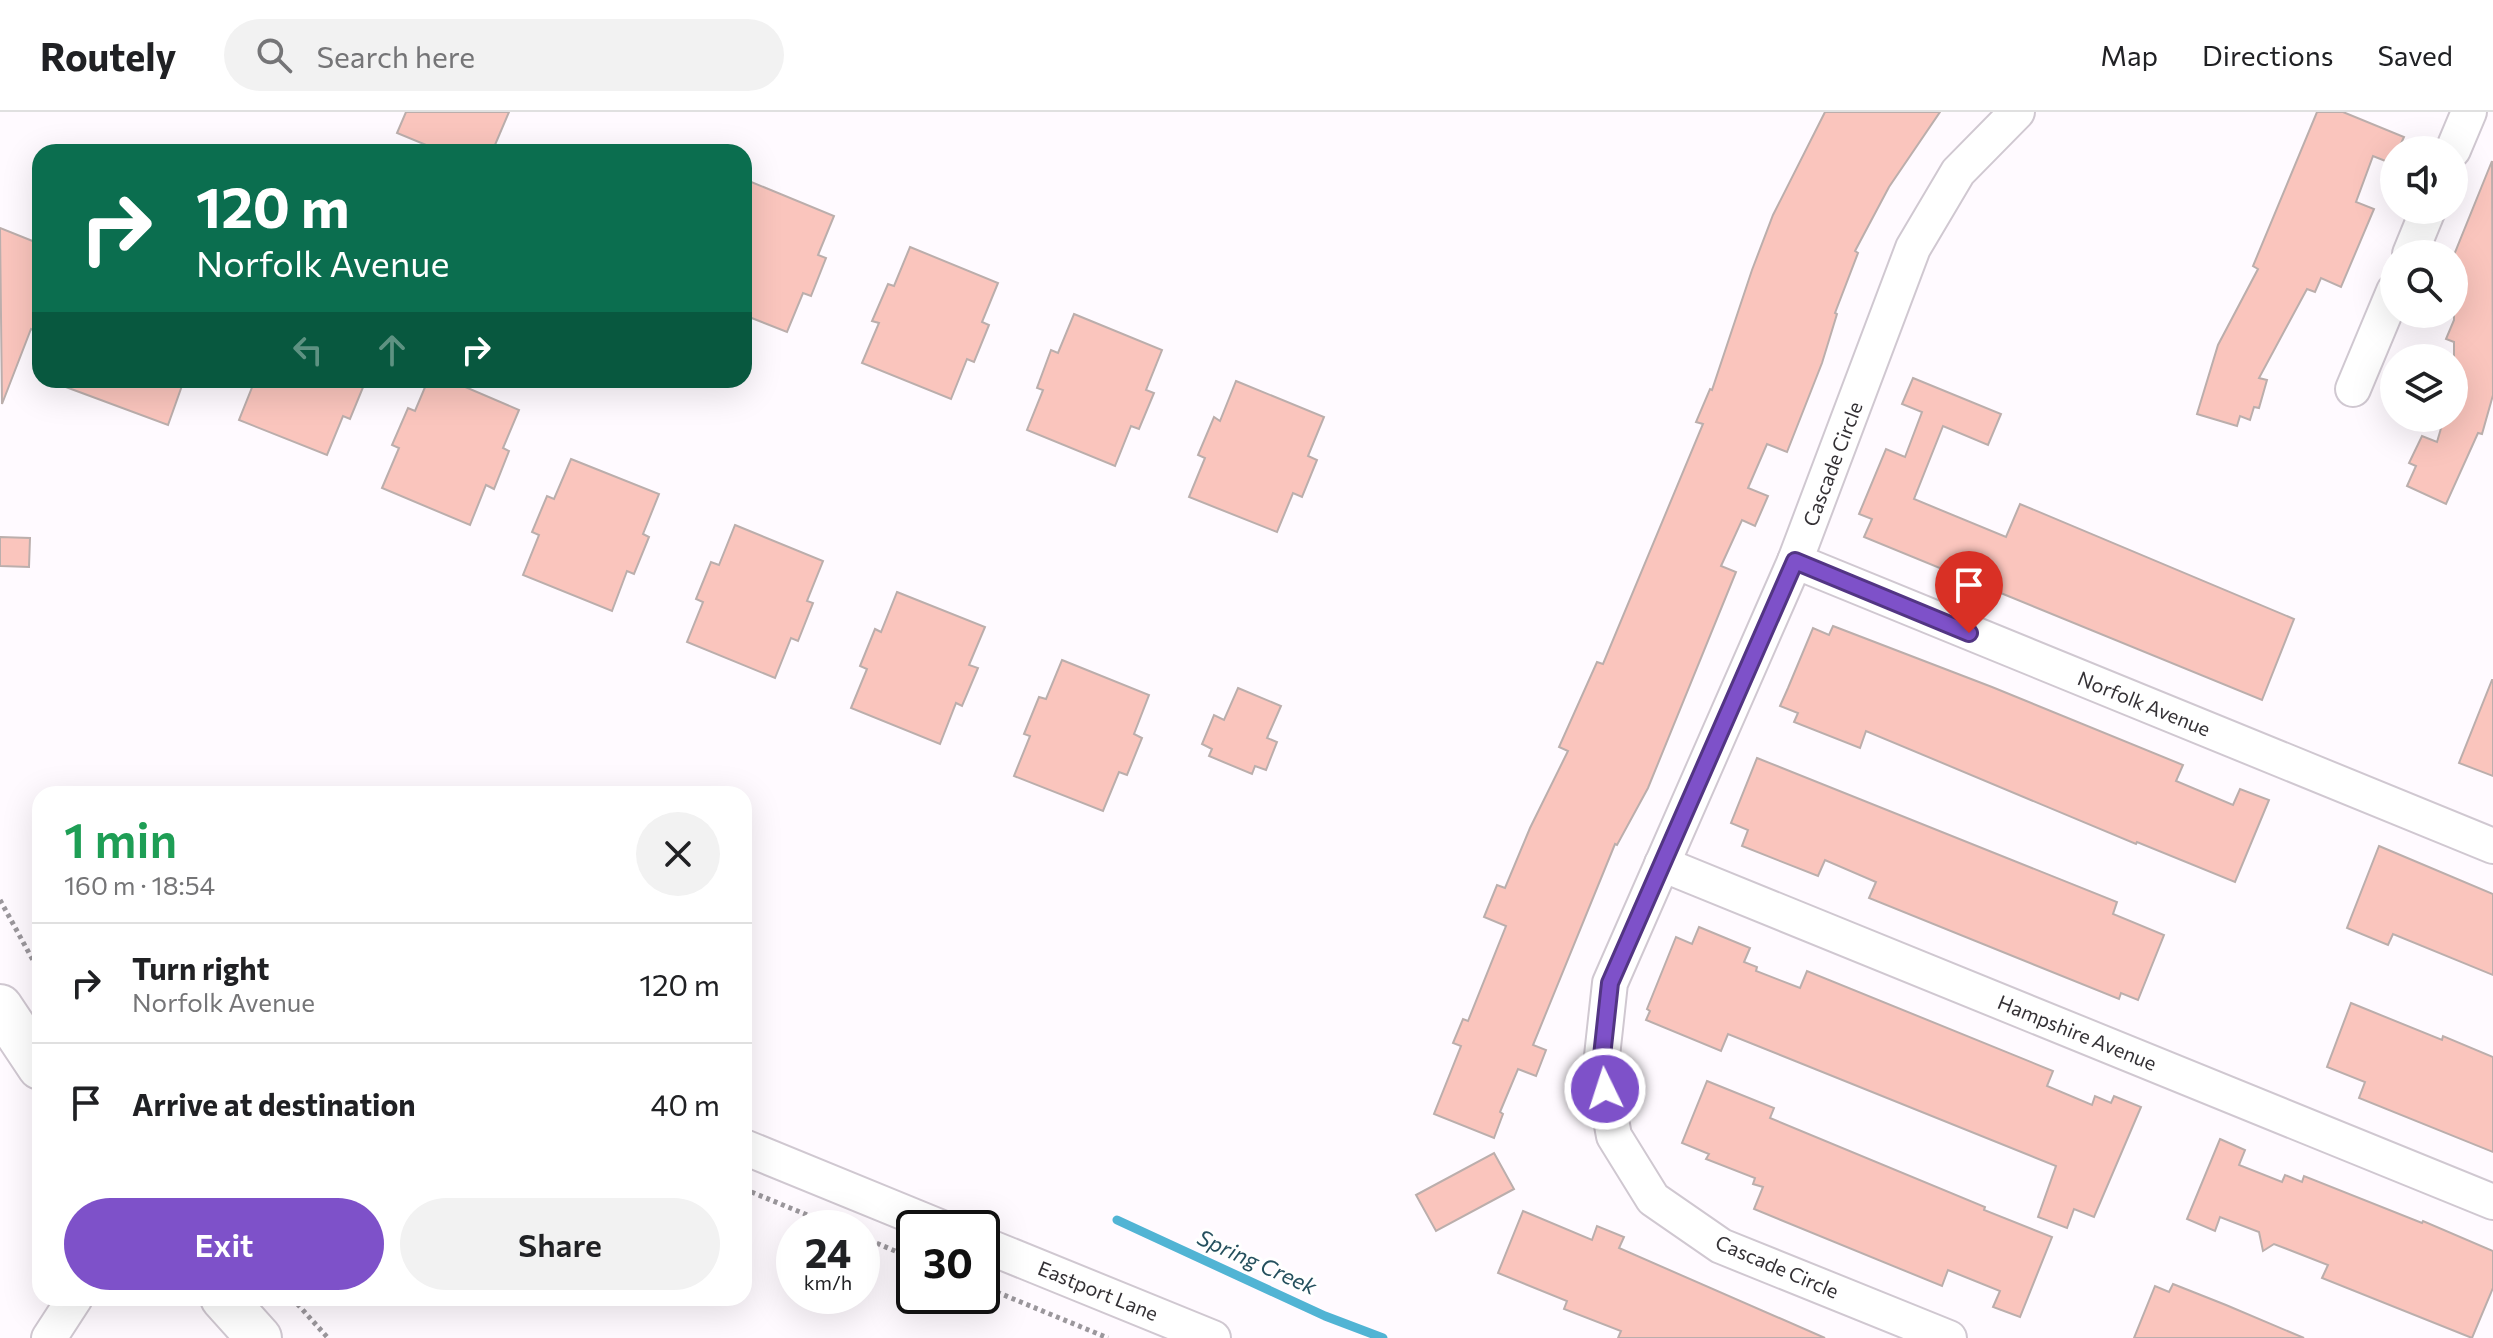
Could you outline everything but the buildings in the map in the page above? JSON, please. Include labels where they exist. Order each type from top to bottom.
[{"type":"main road","points":[[0,1007],[32,1055]]},
{"type":"main road","points":[[230,1306],[259,1338]]},
{"type":"street","name":"Cascade Circle","points":[[1949,1338],[1721,1246],[1653,1199],[1614,1136],[1601,1065],[1610,983],[1795,561],[1913,248],[1958,172],[2017,112]]},
{"type":"street","points":[[2459,136],[2469,112]]},
{"type":"street","points":[[2353,389],[2380,324]]},
{"type":"street","name":"Norfolk Avenue","points":[[1795,561],[2493,846]]},
{"type":"street","name":"Hampshire Avenue","points":[[1662,864],[2493,1202]]},
{"type":"street","points":[[752,1150],[898,1210]]},
{"type":"street","name":"Eastport Lane","points":[[1000,1251],[1213,1338]]},
{"type":"street","points":[[49,1338],[70,1306]]},
{"type":"path","points":[[0,900],[32,958]]},
{"type":"path","points":[[752,1192],[795,1210]]},
{"type":"path","points":[[1000,1293],[1108,1338]]},
{"type":"path","points":[[299,1306],[328,1338]]},
{"type":"waterway","name":"Spring Creek","points":[[1117,1220],[1325,1316],[1383,1338]]},
{"type":"route","points":[[1605,1089],[1601,1065],[1610,983],[1795,561],[1969,633]]}]
